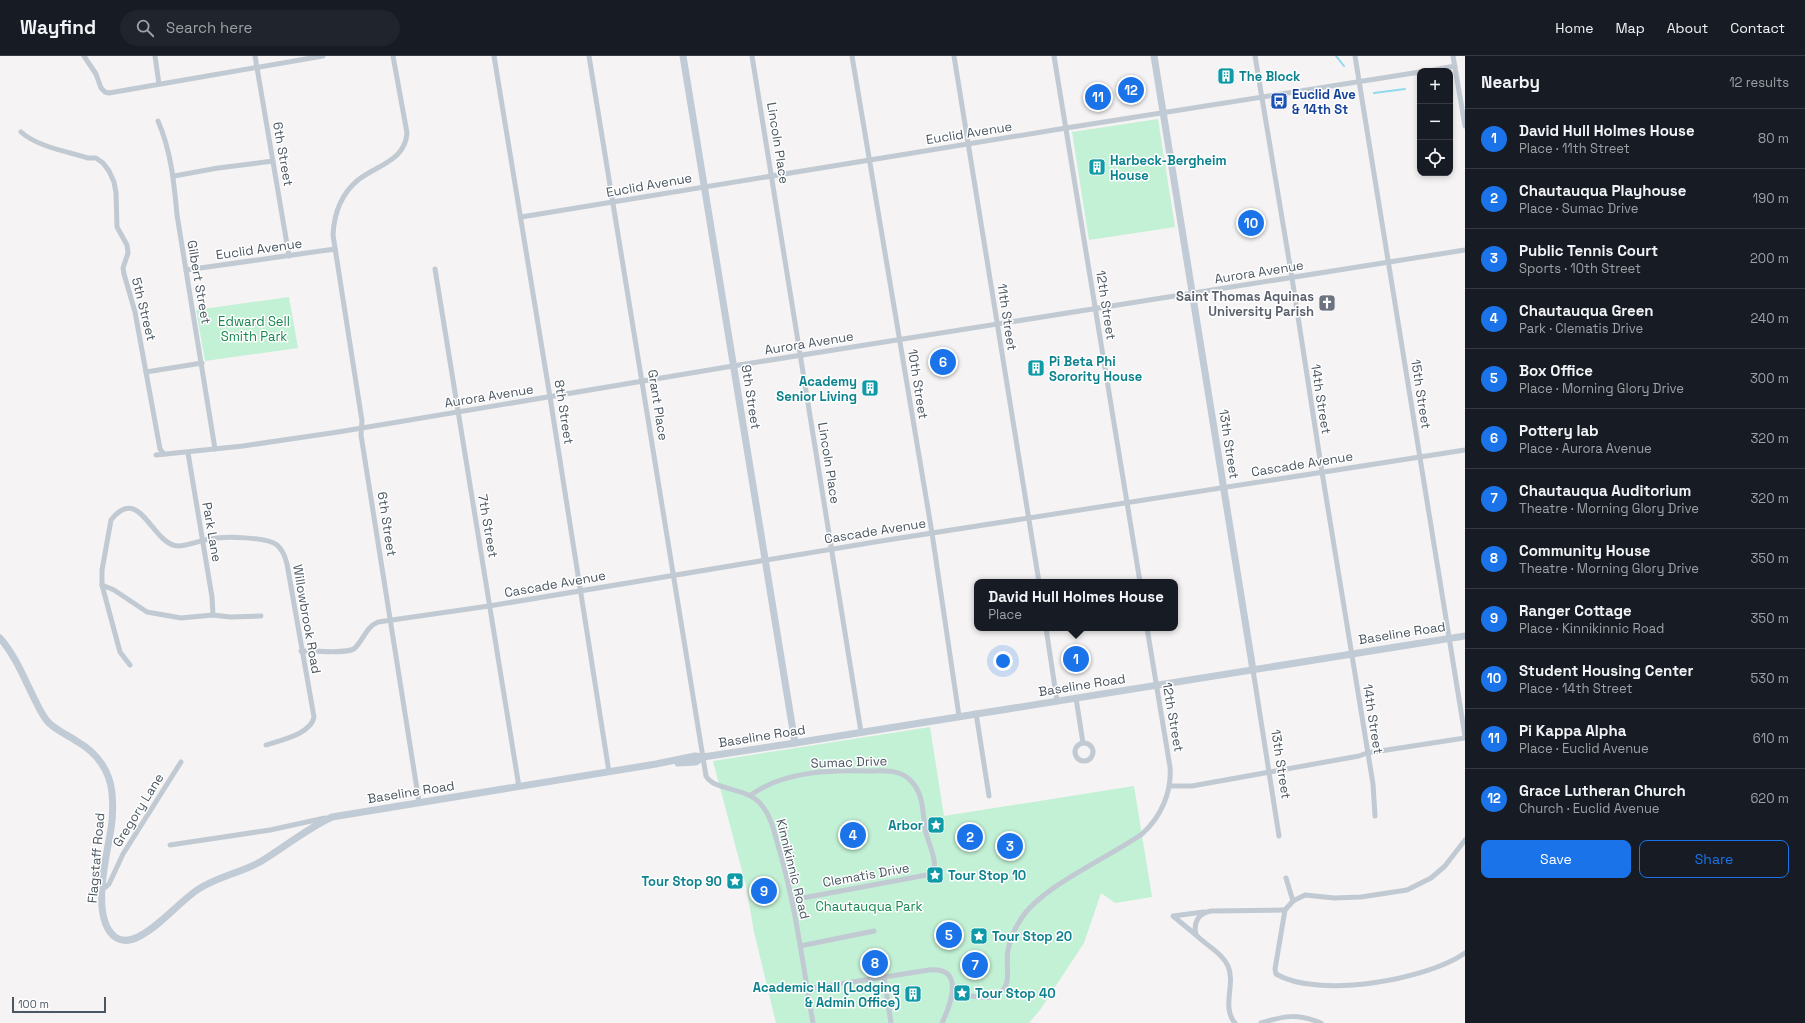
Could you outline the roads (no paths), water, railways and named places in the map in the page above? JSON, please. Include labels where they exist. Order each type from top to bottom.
[{"type":"street","points":[[84,56],[96,74],[101,88],[105,92],[323,56]]},
{"type":"street","points":[[155,56],[159,84]]},
{"type":"street","name":"6th Street","points":[[255,56],[289,256]]},
{"type":"street","name":"6th Street","points":[[393,56],[407,140],[404,147],[395,158],[358,181],[342,200],[334,224],[335,249],[362,421],[361,435],[392,620],[419,802]]},
{"type":"street","name":"8th Street","points":[[494,56],[522,217],[609,772]]},
{"type":"street","name":"Grant Place","points":[[589,56],[614,202],[703,757]]},
{"type":"street","name":"9th Street","points":[[683,56],[795,743]]},
{"type":"street","name":"Lincoln Place","points":[[752,56],[861,732]]},
{"type":"street","name":"10th Street","points":[[852,56],[932,533],[959,716]]},
{"type":"street","name":"11th Street","points":[[954,56],[997,325],[1030,518],[1039,579]]},
{"type":"street","name":"12th Street","points":[[1054,56],[1140,579]]},
{"type":"street","name":"13th Street","points":[[1154,56],[1270,772],[1279,836]]},
{"type":"street","name":"14th Street","points":[[1255,56],[1373,784],[1375,816]]},
{"type":"street","name":"15th Street","points":[[1355,56],[1465,737]]},
{"type":"street","points":[[1453,56],[1465,126]]},
{"type":"street","points":[[1444,68],[1455,66]]},
{"type":"street","name":"Euclid Avenue","points":[[522,217],[704,186],[1417,72]]},
{"type":"street","name":"Gilbert Street","points":[[158,121],[167,146],[170,167],[174,176],[177,214],[215,449]]},
{"type":"street","name":"5th Street","points":[[21,132],[27,137],[42,144],[88,158],[96,158],[103,163],[109,171],[116,193],[117,227],[127,245],[128,253],[124,274],[135,312],[160,449],[164,454]]},
{"type":"street","points":[[174,176],[218,168],[273,161]]},
{"type":"street","name":"Euclid Avenue","points":[[186,270],[335,249]]},
{"type":"street","name":"Aurora Avenue","points":[[156,455],[167,455],[180,452],[188,453],[362,427],[733,366],[1465,250]]},
{"type":"street","name":"7th Street","points":[[435,269],[518,787]]},
{"type":"street","points":[[146,372],[202,363]]},
{"type":"street","name":"Cascade Avenue","points":[[301,651],[347,651],[355,647],[371,625],[378,622],[489,606],[932,533],[1465,450]]},
{"type":"street","name":"Park Lane","points":[[188,453],[212,597],[213,615]]},
{"type":"street","name":"Willowbrook Road","points":[[130,665],[120,652],[102,585],[102,570],[112,520],[120,510],[131,508],[138,512],[166,541],[171,544],[184,546],[202,541],[223,538],[267,541],[278,546],[284,555],[287,564],[301,651],[314,717],[313,722],[306,730],[266,746]]},
{"type":"street","points":[[102,585],[114,590],[147,612],[181,618],[213,615],[230,618],[262,616]]},
{"type":"street","points":[[1046,631],[1057,700]]},
{"type":"street","name":"12th Street","points":[[952,996],[983,998],[992,997],[1004,988],[1007,980],[1007,953],[1018,924],[1029,908],[1059,886],[1142,834],[1162,808],[1170,786],[1170,767],[1147,631]]},
{"type":"street","name":"Baseline Road","points":[[170,845],[270,830],[332,817],[609,772],[695,756],[703,757],[795,743],[1465,636]]},
{"type":"street","name":"Flagstaff Road","points":[[0,638],[19,668],[41,712],[48,721],[65,735],[87,748],[99,760],[108,774],[112,791],[112,816],[102,890],[103,912],[107,927],[116,938],[130,940],[142,935],[159,923],[198,890],[260,862],[311,827],[332,817]]},
{"type":"street","points":[[1076,698],[1083,743]]},
{"type":"street","points":[[976,713],[989,796]]},
{"type":"street","points":[[1170,786],[1192,786],[1359,756],[1367,753],[1465,737]]},
{"type":"street","name":"Kinnikinnic Road","points":[[703,757],[706,776],[710,781],[751,795],[759,801],[770,818],[792,900],[813,1023]]},
{"type":"street","name":"Gregory Lane","points":[[102,890],[109,884],[123,854],[181,762]]},
{"type":"street","name":"Sumac Drive","points":[[751,795],[774,783],[816,773],[852,770],[883,771],[901,774],[912,782],[919,793],[923,806],[926,831],[934,862]]},
{"type":"street","points":[[1465,840],[1445,866],[1431,878],[1407,890],[1361,897],[1334,898],[1305,895],[1293,901],[1285,910],[1275,970],[1276,974],[1283,978],[1316,984],[1351,986],[1428,971],[1456,960],[1465,953]]},
{"type":"street","name":"Clematis Drive","points":[[792,900],[928,875],[934,871],[934,862]]},
{"type":"street","points":[[1286,878],[1293,901]]},
{"type":"street","points":[[1235,1023],[1229,1012],[1231,979],[1227,964],[1220,955],[1173,916],[1207,912],[1285,910]]},
{"type":"street","points":[[1196,935],[1195,930],[1197,919],[1207,912]]},
{"type":"street","points":[[800,946],[874,931]]},
{"type":"street","points":[[807,989],[929,970],[938,970],[945,973],[952,981],[953,988],[952,996],[942,1023]]},
{"type":"street","points":[[884,977],[891,1023]]},
{"type":"street","points":[[1261,1023],[1278,1018],[1296,1016],[1321,1023]]},
{"type":"waterway","points":[[1336,56],[1344,66]]},
{"type":"waterway","points":[[1374,93],[1405,89]]},
{"type":"place","name":"The Block","points":[[1226,76]]},
{"type":"place","name":"Grace Lutheran Church","points":[[1131,90]]},
{"type":"place","name":"Pi Kappa Alpha","points":[[1098,97]]},
{"type":"place","name":"Euclid Ave & 14th St","points":[[1279,101]]},
{"type":"place","name":"Harbeck-Bergheim House","points":[[1097,167]]},
{"type":"place","name":"Student Housing Center","points":[[1251,223]]},
{"type":"place","name":"Saint Thomas Aquinas University Parish","points":[[1327,303]]},
{"type":"place","name":"Pottery lab","points":[[943,362]]},
{"type":"place","name":"Pi Beta Phi Sorority House","points":[[1036,368]]},
{"type":"place","name":"Academy Senior Living","points":[[870,388]]},
{"type":"place","name":"David Hull Holmes House","points":[[1076,659]]},
{"type":"place","name":"Arbor","points":[[936,825]]},
{"type":"place","name":"Chautauqua Green","points":[[853,835]]},
{"type":"place","name":"Chautauqua Playhouse","points":[[970,837]]},
{"type":"place","name":"Public Tennis Court","points":[[1010,846]]},
{"type":"place","name":"Tour Stop 10","points":[[935,875]]},
{"type":"place","name":"Tour Stop 90","points":[[735,881]]},
{"type":"place","name":"Ranger Cottage","points":[[764,891]]},
{"type":"place","name":"Box Office","points":[[949,935]]},
{"type":"place","name":"Tour Stop 20","points":[[979,936]]},
{"type":"place","name":"Community House","points":[[875,963]]},
{"type":"place","name":"Chautauqua Auditorium","points":[[975,965]]},
{"type":"place","name":"Tour Stop 40","points":[[962,993]]},
{"type":"place","name":"Academic Hall (Lodging & Admin Office)","points":[[913,994]]},
{"type":"park label","name":"Edward Sell Smith Park","points":[[254,328]]},
{"type":"park label","name":"Chautauqua Park","points":[[869,906]]}]
